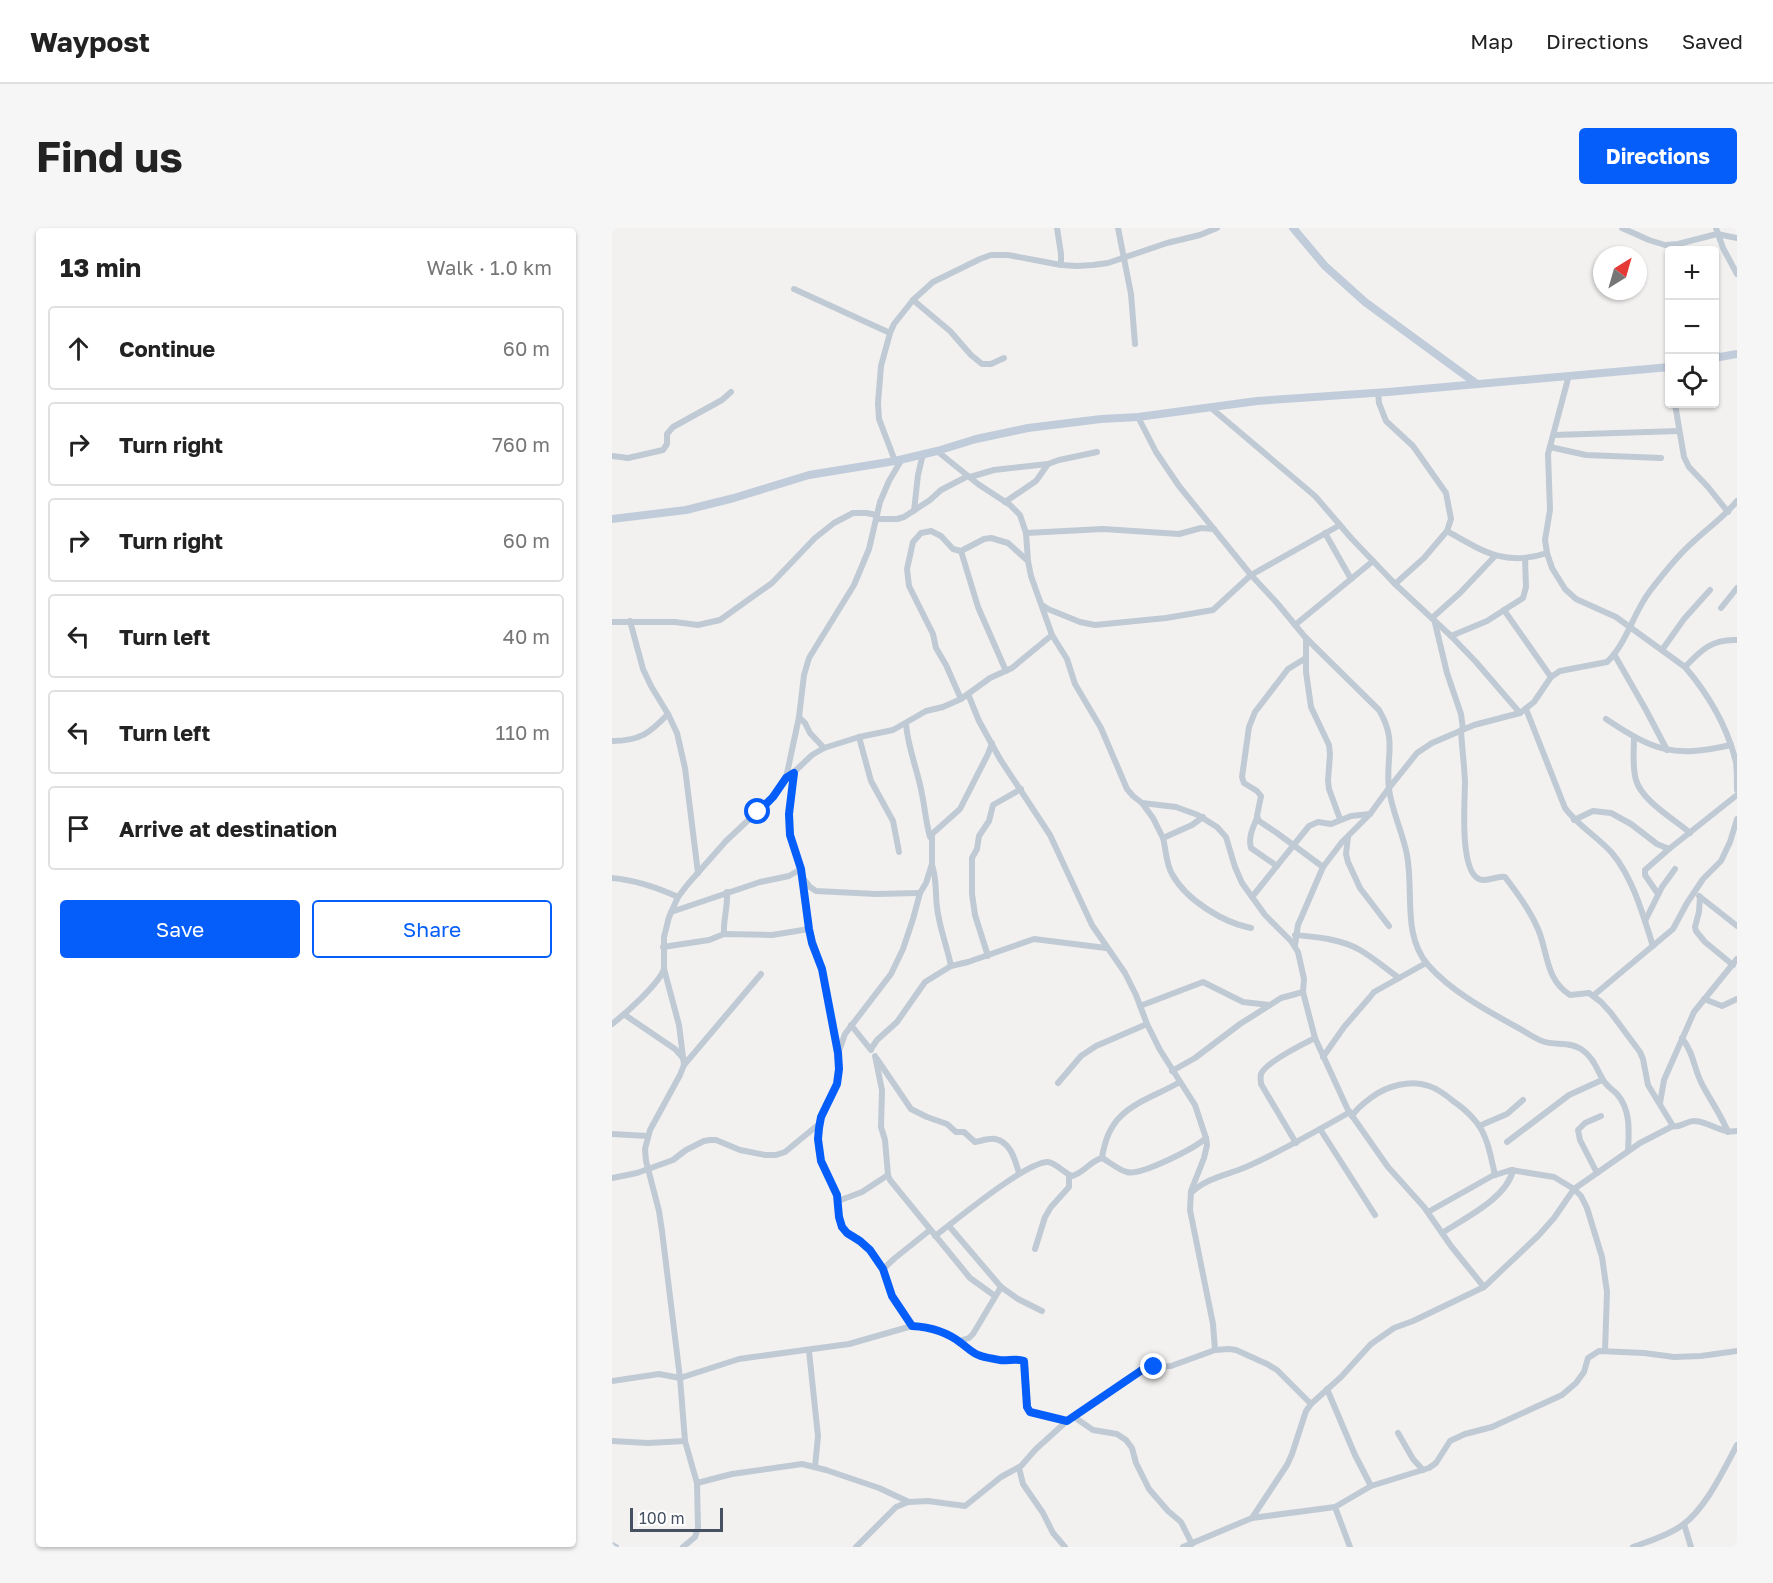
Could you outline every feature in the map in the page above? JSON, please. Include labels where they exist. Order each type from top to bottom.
[{"type":"main road","points":[[1293,228],[1325,266],[1365,302],[1478,384]]},
{"type":"main road","points":[[1719,357],[1737,354]]},
{"type":"main road","points":[[612,519],[686,510],[809,475],[899,460],[1008,431],[1257,401],[1665,368]]},
{"type":"street","points":[[1057,228],[1061,265]]},
{"type":"street","points":[[1118,228],[1131,294],[1135,344]]},
{"type":"street","points":[[683,1547],[695,1537],[698,1528],[697,1483],[685,1441],[680,1378],[659,1211],[645,1149],[648,1136],[680,1075],[684,1062],[679,1025],[664,969],[663,947],[666,927],[678,897],[726,841],[773,797],[786,778],[809,658],[854,585],[869,549],[880,502],[899,460],[879,419],[880,366],[890,333],[913,300],[933,282],[991,255],[1008,255],[1061,265],[1093,265],[1124,258],[1217,228]]},
{"type":"street","points":[[1622,228],[1665,245],[1678,244],[1716,231],[1737,238]]},
{"type":"street","points":[[1716,231],[1737,274]]},
{"type":"street","points":[[794,289],[890,333]]},
{"type":"street","points":[[913,300],[951,331],[971,355],[982,364],[991,364],[1004,358]]},
{"type":"street","points":[[1569,375],[1550,447],[1548,471],[1550,510],[1545,540],[1547,553],[1557,578],[1576,599],[1616,617],[1685,667],[1712,702],[1734,750],[1737,790]]},
{"type":"street","points":[[612,456],[628,458],[663,450],[667,444],[667,434],[673,427],[722,400],[731,392]]},
{"type":"street","points":[[1377,393],[1378,403],[1386,421],[1413,446],[1446,493],[1451,519],[1447,531],[1419,563],[1395,584]]},
{"type":"street","points":[[1210,407],[1315,496],[1395,584],[1451,636],[1523,711],[1565,808],[1574,820],[1601,842],[1626,874],[1653,946]]},
{"type":"street","points":[[1675,408],[1684,457],[1689,467],[1728,512]]},
{"type":"street","points":[[1138,417],[1156,452],[1179,486],[1251,575],[1305,638],[1378,710],[1386,722],[1390,741],[1389,788],[1408,863],[1411,925],[1415,941],[1426,963],[1456,990],[1495,1015],[1543,1041],[1572,1044],[1586,1052],[1602,1080],[1619,1096],[1625,1106],[1629,1126],[1628,1151]]},
{"type":"street","points":[[1554,435],[1678,430]]},
{"type":"street","points":[[1550,447],[1586,455],[1661,458]]},
{"type":"street","points":[[937,451],[1020,515],[1026,533],[1031,576],[1052,635],[1067,658],[1075,684],[1101,728],[1127,789],[1142,803],[1163,838],[1171,874],[1193,899],[1223,918],[1251,928]]},
{"type":"street","points":[[612,622],[698,625],[720,620],[772,583],[815,538],[834,523],[853,513],[897,519],[914,511],[941,490],[969,476],[994,470],[1048,465],[1059,460],[1097,452]]},
{"type":"street","points":[[914,511],[923,454]]},
{"type":"street","points":[[1005,502],[1036,481],[1048,465]]},
{"type":"street","points":[[1294,946],[1298,925],[1323,867],[1333,852],[1370,814],[1418,753],[1432,743],[1462,730],[1523,711],[1534,702],[1551,677],[1560,671],[1607,662],[1614,654],[1640,605],[1679,555],[1728,512],[1737,501]]},
{"type":"street","points":[[1042,605],[1055,613],[1089,624],[1108,625],[1213,610],[1251,575],[1340,525]]},
{"type":"street","points":[[1026,533],[1103,529],[1179,534],[1201,528],[1214,529]]},
{"type":"street","points":[[961,699],[909,586],[907,569],[913,542],[921,533],[931,531],[941,536],[953,549],[961,551],[984,539],[991,538],[1008,543],[1028,561]]},
{"type":"street","points":[[1447,531],[1495,556],[1525,558],[1547,553]]},
{"type":"street","points":[[1324,533],[1351,579]]},
{"type":"street","points":[[961,551],[978,608],[1006,671]]},
{"type":"street","points":[[1433,620],[1495,556]]},
{"type":"street","points":[[1451,636],[1487,621],[1526,594],[1525,558]]},
{"type":"street","points":[[1295,625],[1373,561]]},
{"type":"street","points":[[1721,608],[1737,588]]},
{"type":"street","points":[[1662,650],[1684,619],[1710,590]]},
{"type":"street","points":[[1504,610],[1551,677]]},
{"type":"street","points":[[1433,620],[1461,714],[1464,832],[1468,858],[1474,874],[1484,880],[1505,877],[1535,921],[1541,934],[1546,960],[1557,981],[1570,995],[1585,993],[1594,996],[1611,1013],[1640,1052],[1646,1080],[1673,1126]]},
{"type":"street","points":[[630,621],[643,669],[677,733],[685,768],[698,873]]},
{"type":"street","points":[[786,778],[812,755],[824,748],[892,730],[926,711],[961,699],[990,678],[1019,663],[1052,635]]},
{"type":"street","points":[[1305,638],[1311,707],[1329,745],[1328,781],[1340,819]]},
{"type":"street","points":[[1685,667],[1706,646],[1730,639],[1737,640]]},
{"type":"street","points":[[1614,654],[1667,750]]},
{"type":"street","points":[[1277,866],[1251,848],[1251,834],[1261,796],[1244,783],[1242,777],[1252,720],[1256,712],[1288,669],[1306,658]]},
{"type":"street","points":[[968,694],[1000,759],[1050,835],[1085,911],[1125,973],[1147,1024],[1172,1071],[1195,1105],[1207,1145],[1191,1193],[1190,1210],[1213,1324],[1215,1350]]},
{"type":"street","points":[[612,741],[641,737],[651,732],[668,714]]},
{"type":"street","points":[[799,717],[810,734],[824,748]]},
{"type":"street","points":[[1606,719],[1634,737],[1667,750],[1734,750]]},
{"type":"street","points":[[838,1053],[845,1034],[894,968],[932,864],[933,855],[923,795],[911,754],[906,724]]},
{"type":"street","points":[[859,737],[871,781],[893,820],[899,852]]},
{"type":"street","points":[[1634,737],[1636,780],[1641,789],[1652,803],[1690,833]]},
{"type":"street","points":[[931,841],[934,831],[960,809],[992,743]]},
{"type":"street","points":[[794,773],[789,814],[791,842],[801,869],[809,929],[822,969],[838,1053],[837,1084],[819,1124],[818,1139],[821,1161],[838,1201],[842,1227],[870,1250],[883,1269],[892,1296],[912,1326]]},
{"type":"street","points":[[988,956],[975,915],[972,894],[972,858],[977,849],[979,836],[989,821],[993,805],[1021,789]]},
{"type":"street","points":[[1658,894],[1645,875],[1645,870],[1737,795]]},
{"type":"street","points":[[1142,803],[1176,807],[1203,818],[1217,827],[1226,837],[1242,883],[1271,921],[1294,946],[1302,965],[1303,992],[1315,1038],[1351,1114],[1388,1167],[1428,1212],[1484,1287]]},
{"type":"street","points":[[1574,820],[1593,811],[1611,813],[1631,824],[1657,844],[1669,849]]},
{"type":"street","points":[[1252,897],[1305,829],[1314,823],[1331,824],[1351,816],[1370,814]]},
{"type":"street","points":[[1163,838],[1203,818]]},
{"type":"street","points":[[1257,818],[1323,867]]},
{"type":"street","points":[[1594,996],[1673,929],[1697,895],[1703,879],[1721,861],[1737,819]]},
{"type":"street","points":[[1348,837],[1348,862],[1364,896],[1389,926]]},
{"type":"street","points":[[932,864],[936,876],[936,905],[951,966]]},
{"type":"street","points":[[671,912],[727,892],[789,876],[801,869]]},
{"type":"street","points":[[1645,921],[1658,894],[1675,869]]},
{"type":"street","points":[[612,878],[629,880],[678,897]]},
{"type":"street","points":[[803,878],[816,891],[876,894],[920,893]]},
{"type":"street","points":[[724,934],[728,904],[727,892]]},
{"type":"street","points":[[1660,1104],[1664,1080],[1694,1012],[1735,962],[1705,942],[1696,931],[1699,912],[1697,895]]},
{"type":"street","points":[[1697,895],[1737,926]]},
{"type":"street","points":[[663,947],[679,943],[694,943],[724,934],[772,935],[809,929]]},
{"type":"street","points":[[1295,935],[1351,946],[1399,978]]},
{"type":"street","points":[[871,1049],[877,1040],[897,1022],[925,982],[951,966],[1037,939],[1107,948]]},
{"type":"street","points":[[1323,1058],[1344,1027],[1370,997],[1426,963]]},
{"type":"street","points":[[612,1024],[625,1015],[659,979],[664,969]]},
{"type":"street","points":[[684,1062],[735,1008],[761,974]]},
{"type":"street","points":[[1140,1006],[1203,982],[1243,1002],[1271,1005]]},
{"type":"street","points":[[1172,1071],[1195,1058],[1240,1024],[1271,1005],[1286,996],[1303,992]]},
{"type":"street","points":[[1704,999],[1722,1006],[1737,999]]},
{"type":"street","points":[[625,1015],[675,1049],[684,1062]]},
{"type":"street","points":[[1058,1083],[1081,1056],[1096,1046],[1147,1024]]},
{"type":"street","points":[[851,1025],[871,1049],[911,1109],[947,1124],[956,1132],[964,1132],[975,1142],[993,1138],[1004,1143],[1012,1151],[1020,1173]]},
{"type":"street","points":[[1296,1143],[1261,1084],[1260,1078],[1262,1072],[1273,1063],[1315,1038]]},
{"type":"street","points":[[1682,1038],[1691,1051],[1701,1084],[1722,1116],[1728,1132]]},
{"type":"street","points":[[875,1056],[882,1090],[881,1127],[885,1140],[888,1175],[970,1278],[995,1296]]},
{"type":"street","points":[[1507,1142],[1569,1095],[1602,1080]]},
{"type":"street","points":[[1102,1158],[1105,1139],[1127,1109],[1180,1082]]},
{"type":"street","points":[[1191,1193],[1203,1183],[1244,1168],[1351,1114],[1377,1093],[1406,1083],[1430,1086],[1465,1110],[1485,1137],[1495,1175]]},
{"type":"street","points":[[1479,1126],[1507,1114],[1523,1100]]},
{"type":"street","points":[[1597,1173],[1580,1140],[1578,1130],[1585,1123],[1601,1116]]},
{"type":"street","points":[[1252,1518],[1287,1465],[1306,1411],[1354,1365],[1371,1344],[1386,1333],[1484,1287],[1539,1235],[1574,1189],[1640,1143],[1673,1126],[1680,1126],[1690,1121],[1697,1121],[1728,1132],[1737,1131]]},
{"type":"street","points":[[612,1178],[638,1173],[676,1159],[686,1150],[710,1140],[716,1140],[740,1150],[776,1155],[784,1152],[819,1124]]},
{"type":"street","points":[[1320,1129],[1375,1215]]},
{"type":"street","points":[[612,1134],[648,1136]]},
{"type":"street","points":[[935,1236],[1020,1173],[1045,1162],[1050,1162],[1069,1175],[1081,1173],[1095,1160],[1102,1158],[1125,1171],[1134,1172],[1176,1157],[1194,1148],[1206,1138]]},
{"type":"street","points":[[1428,1212],[1495,1175],[1513,1170],[1554,1178],[1574,1189],[1581,1196],[1587,1208],[1602,1257],[1607,1292],[1605,1351]]},
{"type":"street","points":[[1442,1233],[1500,1194],[1510,1181],[1513,1170]]},
{"type":"street","points":[[838,1201],[871,1188],[888,1175]]},
{"type":"street","points":[[1035,1248],[1045,1217],[1069,1188],[1069,1175]]},
{"type":"street","points":[[949,1226],[1001,1287],[1042,1311]]},
{"type":"street","points":[[883,1269],[930,1230]]},
{"type":"street","points":[[959,1341],[973,1334],[1001,1287]]},
{"type":"street","points":[[612,1381],[659,1374],[680,1378],[738,1359],[849,1344],[912,1326],[933,1329],[959,1341],[973,1353],[983,1357],[1024,1361],[1030,1412],[1067,1421]]},
{"type":"street","points":[[809,1350],[818,1436],[815,1467]]},
{"type":"street","points":[[856,1547],[896,1507],[909,1502],[928,1501],[965,1506],[1001,1477],[1019,1468],[1067,1421],[1148,1368],[1172,1366],[1215,1350],[1236,1350],[1277,1370],[1311,1404]]},
{"type":"street","points":[[1074,1417],[1093,1430],[1118,1434],[1126,1440],[1132,1448],[1136,1463],[1149,1489],[1180,1522],[1188,1546],[1252,1518],[1335,1507],[1371,1486],[1423,1470],[1436,1463],[1450,1441],[1465,1434],[1492,1427],[1562,1395],[1580,1378],[1588,1358],[1599,1351],[1674,1357],[1737,1351]]},
{"type":"street","points":[[1327,1389],[1371,1486]]},
{"type":"street","points":[[1398,1433],[1413,1459],[1423,1470]]},
{"type":"street","points":[[612,1441],[648,1443],[685,1441]]},
{"type":"street","points":[[1633,1547],[1684,1524],[1705,1501],[1737,1445]]},
{"type":"street","points":[[697,1483],[732,1474],[802,1464],[879,1488],[909,1502]]},
{"type":"street","points":[[1019,1468],[1023,1484],[1043,1513],[1053,1533],[1065,1547]]},
{"type":"street","points":[[1335,1507],[1350,1547]]},
{"type":"street","points":[[1684,1524],[1691,1547]]},
{"type":"route","points":[[758,812],[773,797],[786,778],[794,773],[789,814],[791,842],[801,869],[809,929],[822,969],[838,1053],[837,1084],[819,1124],[818,1148],[821,1161],[837,1195],[842,1227],[870,1250],[883,1269],[892,1296],[912,1326],[943,1333],[983,1357],[1024,1361],[1027,1407],[1030,1412],[1067,1421],[1142,1370],[1154,1367]]}]
